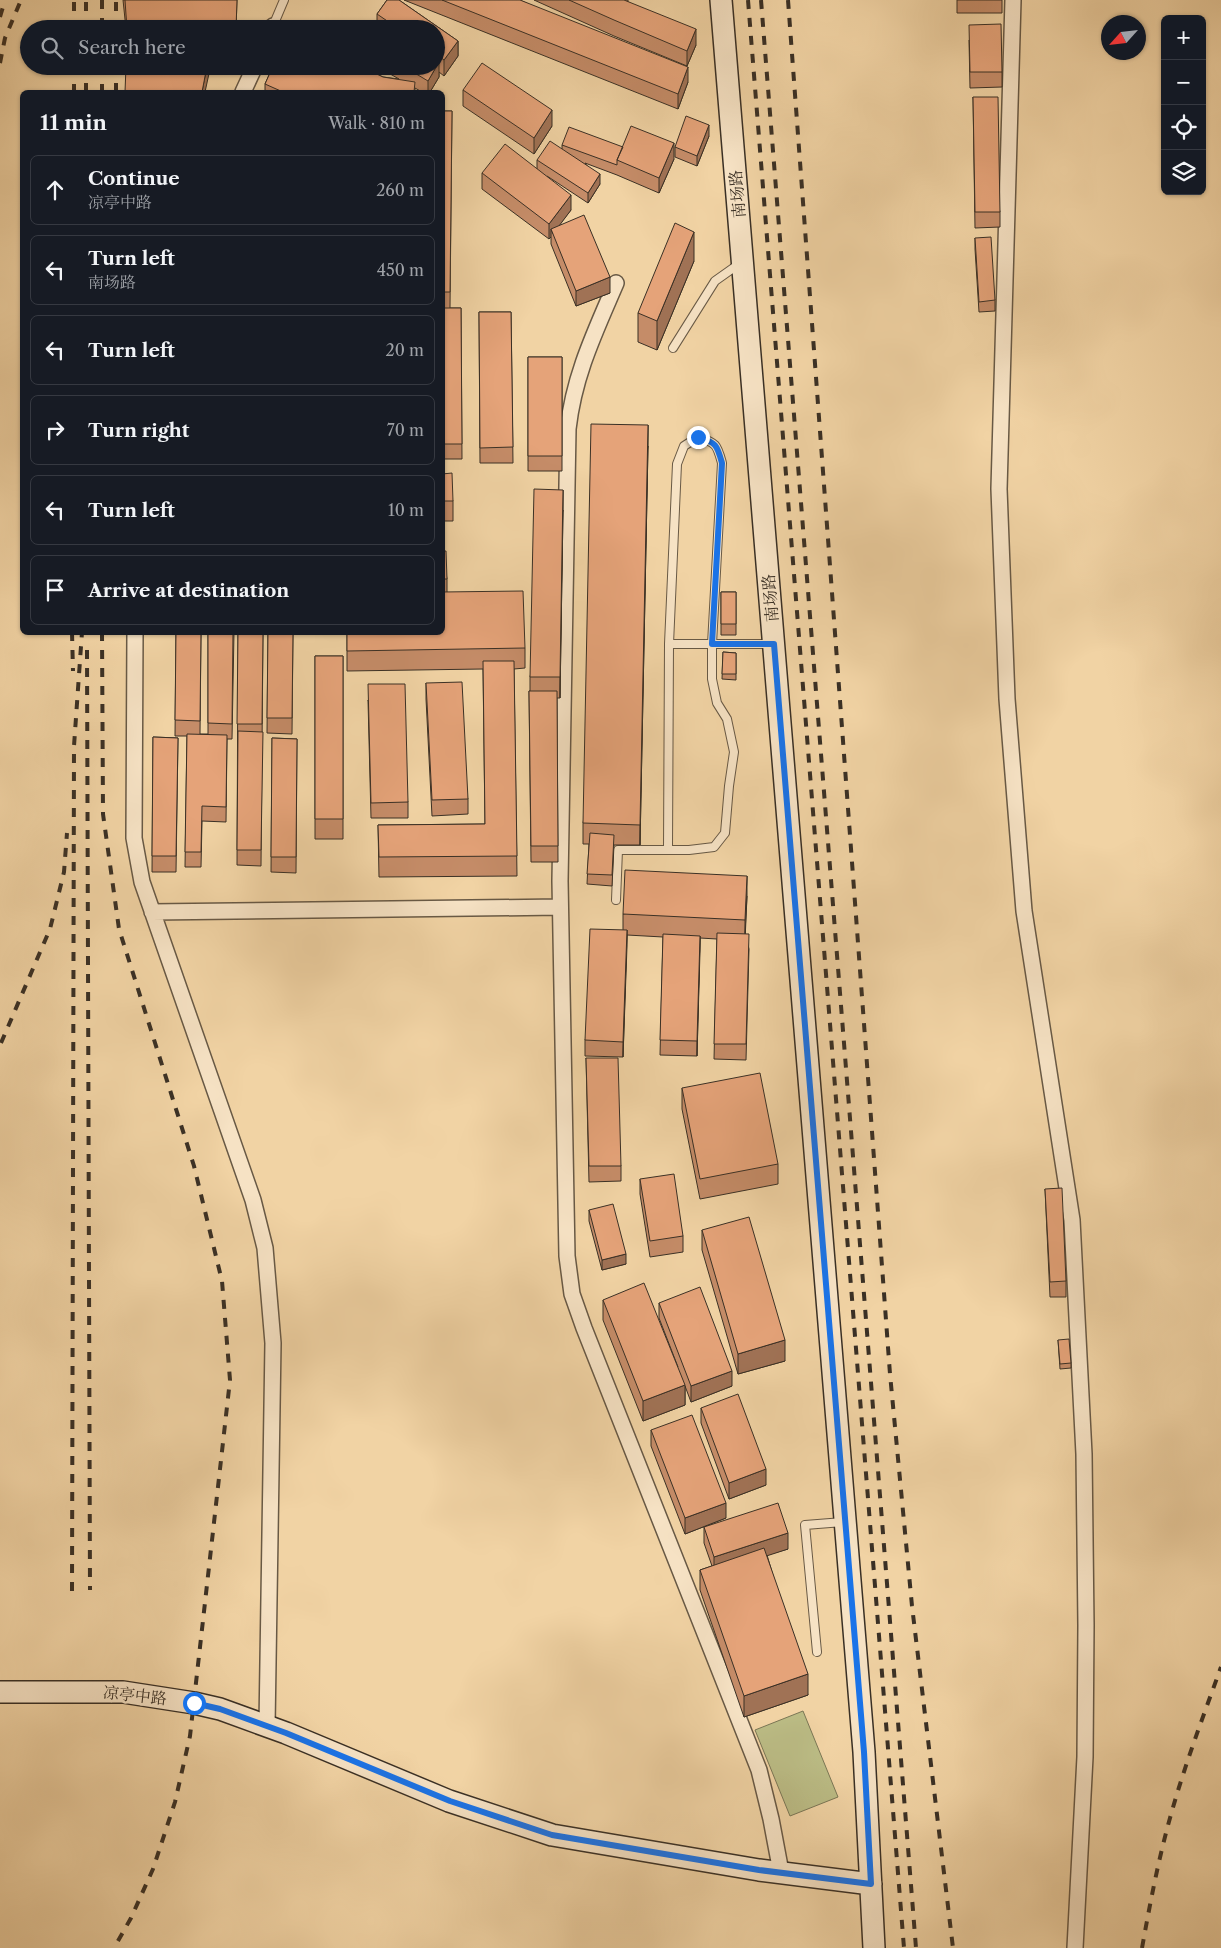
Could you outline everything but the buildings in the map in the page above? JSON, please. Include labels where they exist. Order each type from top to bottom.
[{"type":"street","name":"南场路","points":[[720,0],[864,1752],[874,1948]]},
{"type":"street","points":[[1013,0],[999,489],[1007,699],[1024,901],[1072,1220],[1082,1415],[1086,1626],[1085,1757],[1075,1948]]},
{"type":"street","points":[[244,90],[251,75]]},
{"type":"street","points":[[616,283],[584,354],[574,391],[568,429],[560,906],[567,1256],[572,1294],[584,1328],[759,1770],[781,1872]]},
{"type":"street","points":[[135,635],[134,838],[142,882],[253,1200],[265,1248],[273,1343],[267,1726]]},
{"type":"street","points":[[152,912],[560,906]]},
{"type":"street","name":"凉亭中路","points":[[0,1692],[123,1692],[203,1705],[267,1726],[450,1801],[552,1835],[759,1870],[871,1884]]},
{"type":"lane","points":[[278,20],[284,0]]},
{"type":"lane","points":[[673,348],[715,281],[742,262]]},
{"type":"lane","points":[[616,900],[618,850],[689,850],[714,847],[725,833],[734,752],[727,719],[717,703],[712,679],[712,644],[722,463],[714,442],[698,437],[684,446],[677,464],[669,644],[668,849]]},
{"type":"lane","points":[[669,644],[774,644]]},
{"type":"lane","points":[[817,1652],[805,1525],[845,1522]]},
{"type":"green space","points":[[803,1711],[838,1797],[790,1816],[755,1730]]},
{"type":"railway","points":[[0,17],[5,0]]},
{"type":"railway","points":[[0,63],[5,38],[21,0]]},
{"type":"railway","points":[[74,0],[74,20]]},
{"type":"railway","points":[[86,0],[86,20]]},
{"type":"railway","points":[[102,0],[102,20]]},
{"type":"railway","points":[[116,0],[116,20]]},
{"type":"railway","points":[[748,0],[904,1948]]},
{"type":"railway","points":[[761,0],[916,1948]]},
{"type":"railway","points":[[788,0],[890,1374],[912,1606],[953,1948]]},
{"type":"railway","points":[[74,75],[74,90]]},
{"type":"railway","points":[[86,75],[86,90]]},
{"type":"railway","points":[[102,75],[102,90]]},
{"type":"railway","points":[[116,75],[116,90]]},
{"type":"railway","points":[[72,635],[73,671]]},
{"type":"railway","points":[[72,1591],[74,746],[82,635]]},
{"type":"railway","points":[[102,635],[103,814],[119,929],[194,1166],[222,1281],[230,1380],[190,1736],[175,1802],[153,1869],[131,1918],[114,1948]]},
{"type":"railway","points":[[87,650],[90,1590]]},
{"type":"railway","points":[[1,1043],[50,929],[64,872],[67,833]]},
{"type":"railway","points":[[1142,1948],[1158,1866],[1175,1799],[1221,1667]]},
{"type":"route","points":[[194,1703],[220,1709],[286,1733],[450,1801],[552,1835],[759,1870],[871,1884],[864,1752],[774,644],[712,644],[722,463],[714,442],[698,437]]}]
